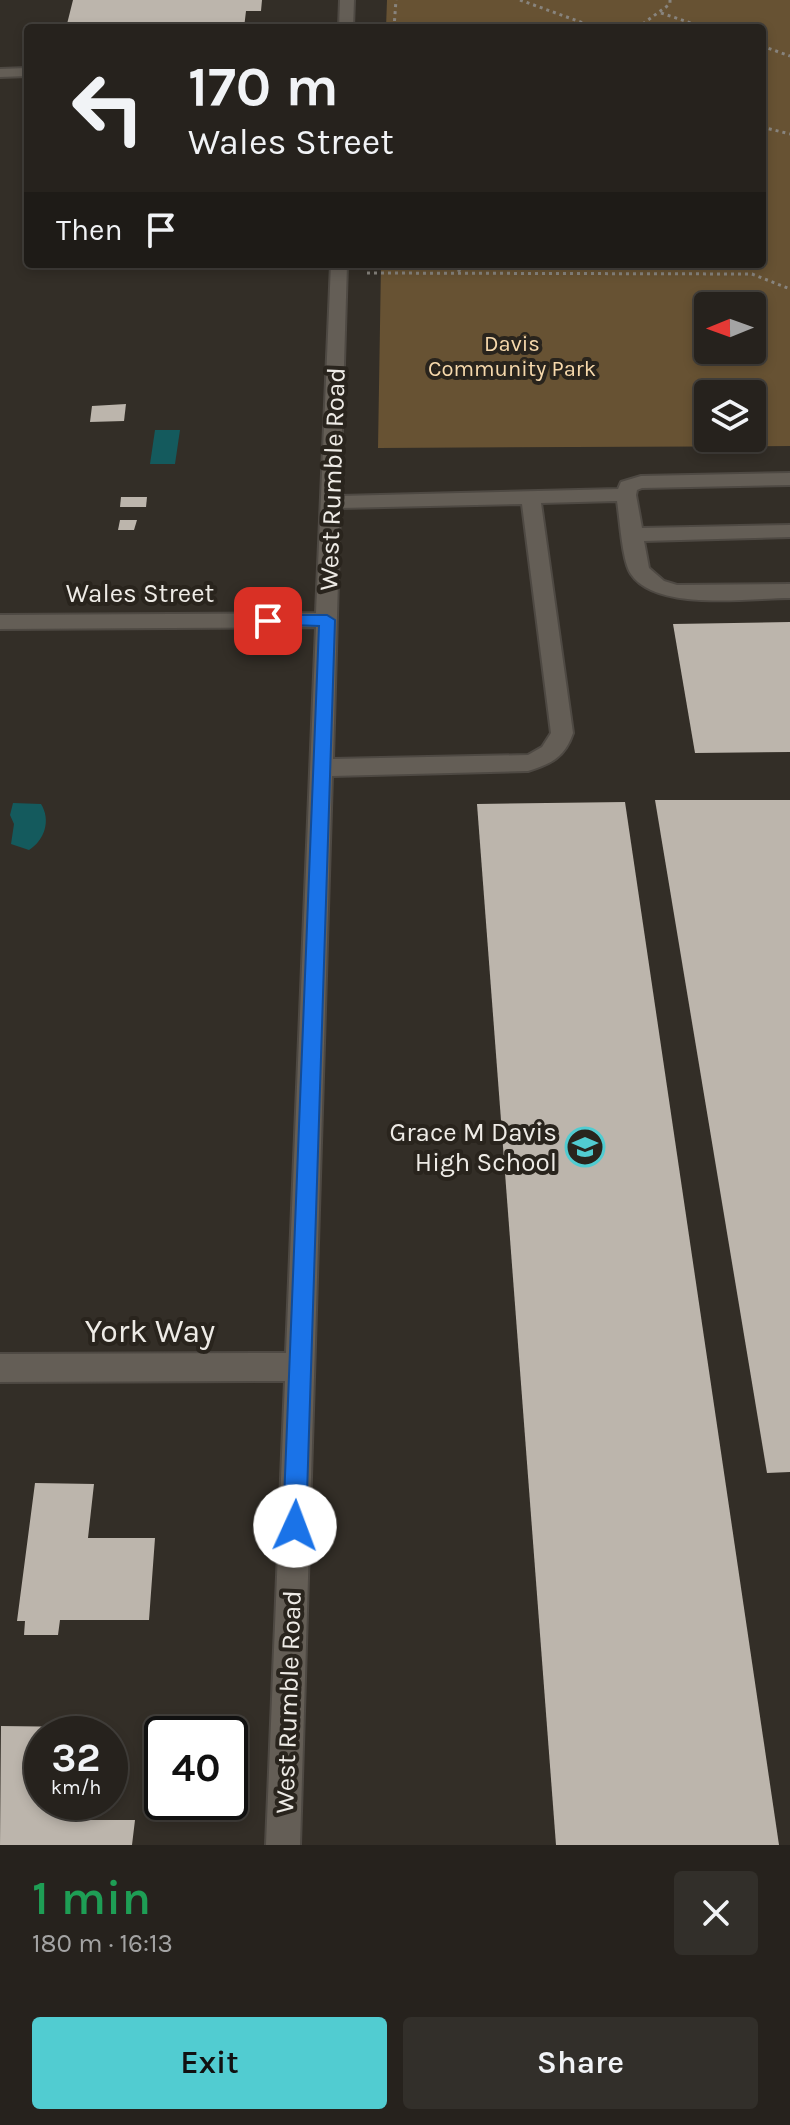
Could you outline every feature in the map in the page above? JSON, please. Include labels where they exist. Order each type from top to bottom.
[{"type":"street","points":[[346,24],[347,0]]},
{"type":"street","points":[[0,73],[24,72]]},
{"type":"street","name":"West Rumble Road","points":[[283,1845],[338,268]]},
{"type":"street","points":[[790,479],[641,482],[628,486],[626,495],[639,571],[657,586],[677,592],[790,591]]},
{"type":"street","points":[[331,502],[626,495]]},
{"type":"street","points":[[322,768],[528,763],[545,758],[559,746],[562,733],[531,497]]},
{"type":"street","points":[[633,535],[790,531]]},
{"type":"street","name":"Wales Street","points":[[0,622],[327,620]]},
{"type":"street","name":"York Way","points":[[0,1368],[300,1367]]},
{"type":"path","points":[[394,24],[396,0]]},
{"type":"path","points":[[520,0],[586,24]]},
{"type":"path","points":[[643,24],[661,13],[670,0]]},
{"type":"path","points":[[661,13],[694,24]]},
{"type":"path","points":[[766,47],[790,56]]},
{"type":"path","points":[[766,128],[790,134]]},
{"type":"path","points":[[338,268],[466,274],[752,274],[790,289]]},
{"type":"path","points":[[453,268],[466,274]]},
{"type":"green space","name":"Davis Community Park","points":[[387,0],[790,0],[790,446],[766,446],[766,380],[694,380],[694,446],[378,448],[381,268],[766,268],[766,24],[386,24]]},
{"type":"water","points":[[155,430],[180,430],[175,464],[150,464]]},
{"type":"water","points":[[13,803],[41,804],[44,810],[45,829],[39,841],[29,850],[11,844],[14,824],[10,815]]},
{"type":"building","points":[[73,0],[262,0],[261,11],[246,11],[244,24],[67,24]]},
{"type":"building","points":[[126,404],[124,421],[90,422],[92,406]]},
{"type":"building","points":[[121,497],[147,497],[146,507],[120,507]]},
{"type":"building","points":[[120,520],[137,520],[134,530],[118,530]]},
{"type":"building","points":[[790,622],[790,752],[695,753],[673,624]]},
{"type":"building","points":[[655,800],[790,800],[790,1472],[767,1473]]},
{"type":"building","points":[[625,802],[779,1845],[556,1845],[477,804]]},
{"type":"building","points":[[35,1483],[94,1484],[88,1538],[155,1538],[149,1620],[60,1620],[58,1635],[24,1635],[25,1621],[17,1621]]},
{"type":"building","points":[[1,1726],[24,1726],[24,1820],[135,1820],[132,1845],[0,1845]]},
{"type":"place","name":"Grace M Davis High School","points":[[585,1147]]},
{"type":"route","points":[[268,621],[327,620],[295,1526]]}]
